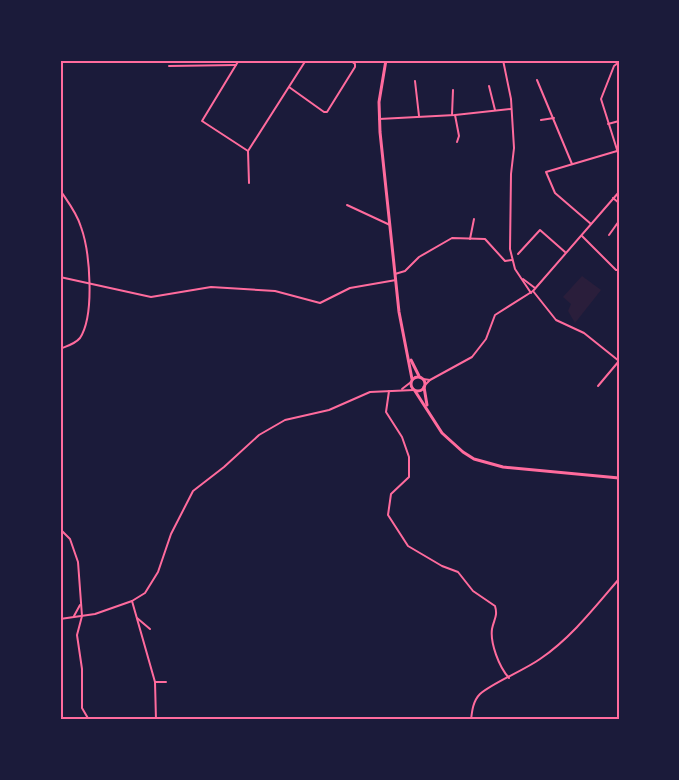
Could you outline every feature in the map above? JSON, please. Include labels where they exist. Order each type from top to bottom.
[{"type":"main road","points":[[386,60],[379,102],[379,119],[399,312],[414,390],[442,433],[463,452],[484,463],[502,467],[619,478]]},
{"type":"main road","points":[[406,350],[425,385],[428,409]]},
{"type":"main road","points":[[411,380],[421,378]]},
{"type":"main road","points":[[414,390],[420,391],[425,385]]},
{"type":"street","points":[[239,60],[202,121],[248,151]]},
{"type":"street","points":[[249,183],[248,151],[306,60]]},
{"type":"street","points":[[289,87],[327,112],[355,67],[350,60]]},
{"type":"street","points":[[503,60],[512,108],[514,148],[511,174],[510,249],[512,260],[520,276],[556,320],[584,333],[619,361],[598,387]]},
{"type":"street","points":[[618,62],[601,99],[619,156]]},
{"type":"street","points":[[169,66],[236,65]]},
{"type":"street","points":[[537,80],[572,164]]},
{"type":"street","points":[[415,81],[419,116]]},
{"type":"street","points":[[489,86],[495,110]]},
{"type":"street","points":[[453,90],[454,115],[459,136],[457,142]]},
{"type":"street","points":[[379,119],[454,115],[512,108]]},
{"type":"street","points":[[541,120],[554,118]]},
{"type":"street","points":[[608,124],[619,121]]},
{"type":"street","points":[[591,224],[555,193],[546,172],[617,151]]},
{"type":"street","points":[[60,190],[76,214],[82,230],[91,285],[82,333],[75,343],[60,349]]},
{"type":"street","points":[[425,385],[430,380],[469,360],[486,339],[495,315],[532,292],[619,192]]},
{"type":"street","points":[[613,198],[619,203]]},
{"type":"street","points":[[347,206],[390,225]]},
{"type":"street","points":[[470,239],[474,219]]},
{"type":"street","points":[[609,235],[619,221]]},
{"type":"street","points":[[518,254],[540,230],[566,252]]},
{"type":"street","points":[[581,235],[616,270],[619,270]]},
{"type":"street","points":[[395,274],[405,271],[419,257],[452,238],[487,240],[505,261],[512,260]]},
{"type":"street","points":[[520,276],[535,288]]},
{"type":"street","points":[[60,277],[151,297],[211,287],[275,291],[320,303],[350,288],[396,280]]},
{"type":"street","points":[[421,378],[430,380]]},
{"type":"street","points":[[402,389],[411,380]]},
{"type":"street","points":[[60,619],[82,616],[132,601],[145,593],[158,572],[171,534],[193,491],[231,461],[254,439],[285,420],[328,410],[370,392],[414,390]]},
{"type":"street","points":[[389,391],[386,415],[408,449],[410,472],[407,480],[391,494],[388,514],[411,549],[458,573],[473,591],[495,606],[497,616],[492,632],[493,642],[503,670],[509,678]]},
{"type":"street","points":[[60,529],[70,539],[76,554],[82,616],[77,635],[82,669],[82,708],[90,720]]},
{"type":"street","points":[[471,720],[472,708],[478,696],[554,649],[592,611],[619,579]]},
{"type":"street","points":[[132,601],[155,682],[156,720]]},
{"type":"street","points":[[72,617],[81,602]]},
{"type":"street","points":[[137,618],[150,629]]},
{"type":"street","points":[[155,682],[166,682]]},
{"type":"shaded area","points":[[582,276],[601,290],[575,323],[568,311],[571,304],[563,297]]}]
